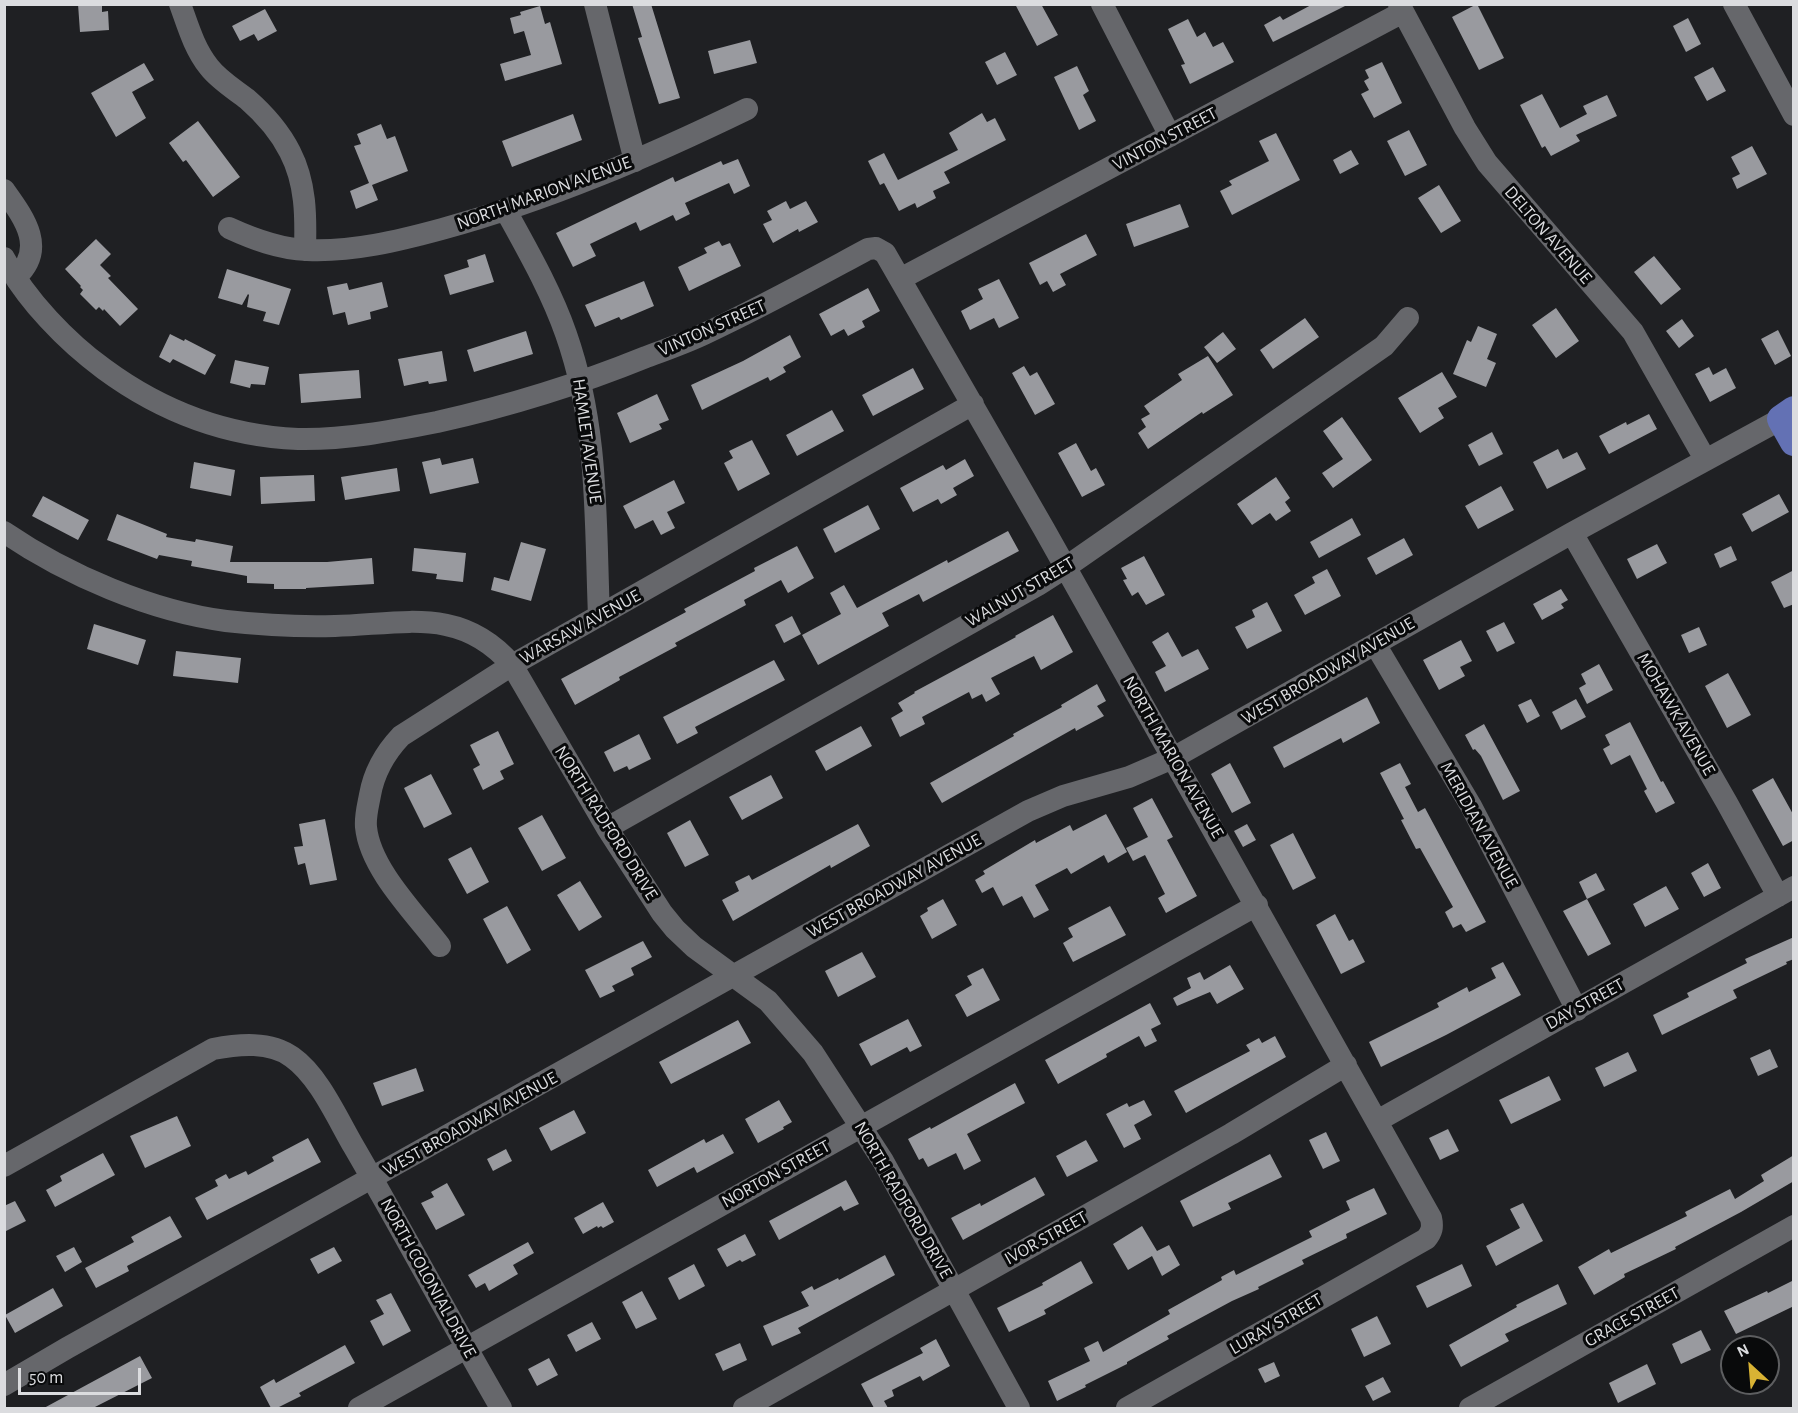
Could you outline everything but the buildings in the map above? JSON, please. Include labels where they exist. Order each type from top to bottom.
[{"type":"street","points":[[180,4],[198,52],[210,68],[261,112],[290,152],[299,175],[304,199],[305,250]]},
{"type":"street","points":[[595,4],[635,161]]},
{"type":"street","points":[[1102,4],[1170,136]]},
{"type":"street","points":[[1734,4],[1787,88],[1794,115]]},
{"type":"street","name":"VINTON STREET","points":[[10,267],[49,319],[69,340],[121,382],[169,409],[229,429],[275,437],[342,438],[384,433],[481,412],[580,383],[702,335],[868,249],[876,248],[885,253],[900,279],[1170,136],[1401,8]]},
{"type":"street","name":"DELTON AVENUE","points":[[1401,8],[1465,128],[1487,163],[1633,332],[1706,459]]},
{"type":"street","name":"NORTH MARION AVENUE","points":[[229,228],[270,244],[305,250],[331,250],[375,245],[410,238],[506,211],[566,189],[635,161],[747,109]]},
{"type":"street","points":[[4,189],[19,211],[33,248],[26,268],[10,267]]},
{"type":"street","name":"HAMLET AVENUE","points":[[506,211],[554,304],[567,335],[580,383],[593,457],[596,491],[599,616]]},
{"type":"street","name":"NORTH MARION AVENUE","points":[[900,279],[974,404],[1431,1218],[1431,1233],[1426,1239]]},
{"type":"street","name":"WALNUT STREET","points":[[606,828],[1038,585],[1384,346],[1408,318]]},
{"type":"street","name":"WARSAW AVENUE","points":[[440,946],[381,870],[372,852],[366,829],[371,789],[379,764],[390,747],[401,736],[512,665],[974,404]]},
{"type":"street","name":"WEST BROADWAY AVENUE","points":[[4,1385],[87,1336],[1028,811],[1063,796],[1129,777],[1173,758],[1706,459],[1789,424]]},
{"type":"street","name":"NORTH RADFORD DRIVE","points":[[4,532],[49,560],[93,582],[184,612],[225,621],[281,625],[336,626],[417,622],[455,626],[474,633],[500,651],[512,665],[633,872],[675,929],[694,947],[768,1001],[813,1053],[883,1161],[1019,1408]]},
{"type":"street","name":"MOHAWK AVENUE","points":[[1572,533],[1727,803],[1786,892]]},
{"type":"street","name":"MERIDIAN AVENUE","points":[[1375,644],[1472,806],[1577,1010]]},
{"type":"street","name":"DAY STREET","points":[[1377,1121],[1786,892]]},
{"type":"street","name":"NORTON STREET","points":[[359,1408],[1257,905]]},
{"type":"street","name":"NORTH COLONIAL DRIVE","points":[[4,1166],[213,1049],[260,1046],[291,1056],[306,1069],[372,1178],[501,1408]]},
{"type":"street","name":"IVOR STREET","points":[[744,1408],[1231,1134],[1346,1065]]},
{"type":"street","name":"GRACE STREET","points":[[1470,1408],[1794,1226]]},
{"type":"street","name":"LURAY STREET","points":[[1132,1407],[1426,1239]]}]
